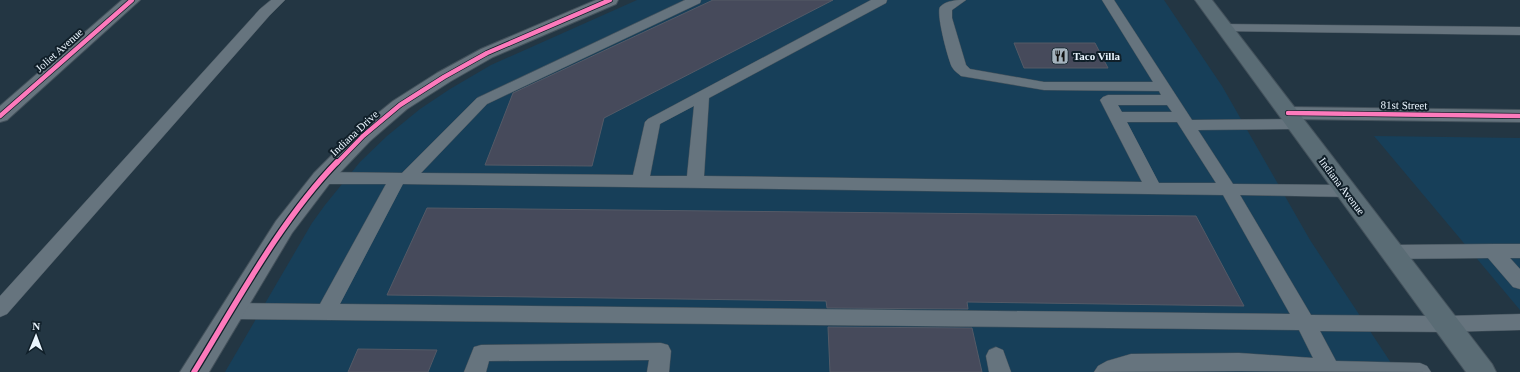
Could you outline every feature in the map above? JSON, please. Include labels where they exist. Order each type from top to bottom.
[{"type":"main road","name":"Indiana Avenue","points":[[1203,0],[1482,372]]},
{"type":"street","name":"Joliet Avenue","points":[[0,116],[132,0]]},
{"type":"street","name":"Indiana Drive","points":[[194,372],[284,227],[322,178],[363,136],[400,105],[444,76],[487,53],[610,0]]},
{"type":"street","name":"81st Street","points":[[1292,119],[1520,116]]},
{"type":"lane","points":[[0,309],[265,12],[279,0]]},
{"type":"lane","points":[[326,312],[402,179],[482,101],[695,0]]},
{"type":"lane","points":[[640,181],[653,122],[881,0]]},
{"type":"lane","points":[[960,0],[946,8],[945,18],[959,67],[966,73],[1044,86],[1163,86]]},
{"type":"lane","points":[[1108,0],[1228,189],[1306,322],[1330,371]]},
{"type":"lane","points":[[1224,28],[1520,31]]},
{"type":"lane","points":[[694,182],[702,96]]},
{"type":"lane","points":[[1154,189],[1108,100],[1172,100]]},
{"type":"lane","points":[[1117,117],[1184,121],[1292,119]]},
{"type":"lane","points":[[322,178],[1346,191]]},
{"type":"lane","points":[[1493,251],[1520,282]]},
{"type":"lane","points":[[1391,252],[1520,252]]},
{"type":"lane","points":[[232,311],[1445,324],[1520,322]]},
{"type":"lane","points":[[475,372],[481,353],[661,351],[658,372]]},
{"type":"lane","points":[[1106,372],[1114,367],[1131,363],[1148,362],[1239,362],[1309,366],[1330,371],[1420,372]]},
{"type":"shaded area","points":[[637,0],[1164,0],[1222,86],[1310,240],[1397,372],[225,372],[312,223],[360,162],[387,136],[420,109],[491,65]]},
{"type":"shaded area","points":[[1374,136],[1520,138],[1520,310]]},
{"type":"building","points":[[713,0],[833,0],[604,118],[592,166],[485,165],[513,93]]},
{"type":"building","name":"Taco Villa","points":[[1014,43],[1095,43],[1108,68],[1024,68]]},
{"type":"building","points":[[427,208],[1196,216],[1244,306],[967,302],[968,309],[827,308],[826,301],[387,295]]},
{"type":"building","points":[[828,327],[972,328],[982,372],[830,372]]},
{"type":"building","points":[[358,349],[437,350],[428,372],[348,372]]},
{"type":"cycle path","points":[[0,116],[132,0]]},
{"type":"cycle path","points":[[194,372],[284,227],[322,178],[363,136],[400,105],[444,77],[487,53],[610,0]]},
{"type":"cycle path","points":[[1288,113],[1520,116]]},
{"type":"place","name":"Taco Villa","points":[[1060,56]]}]
